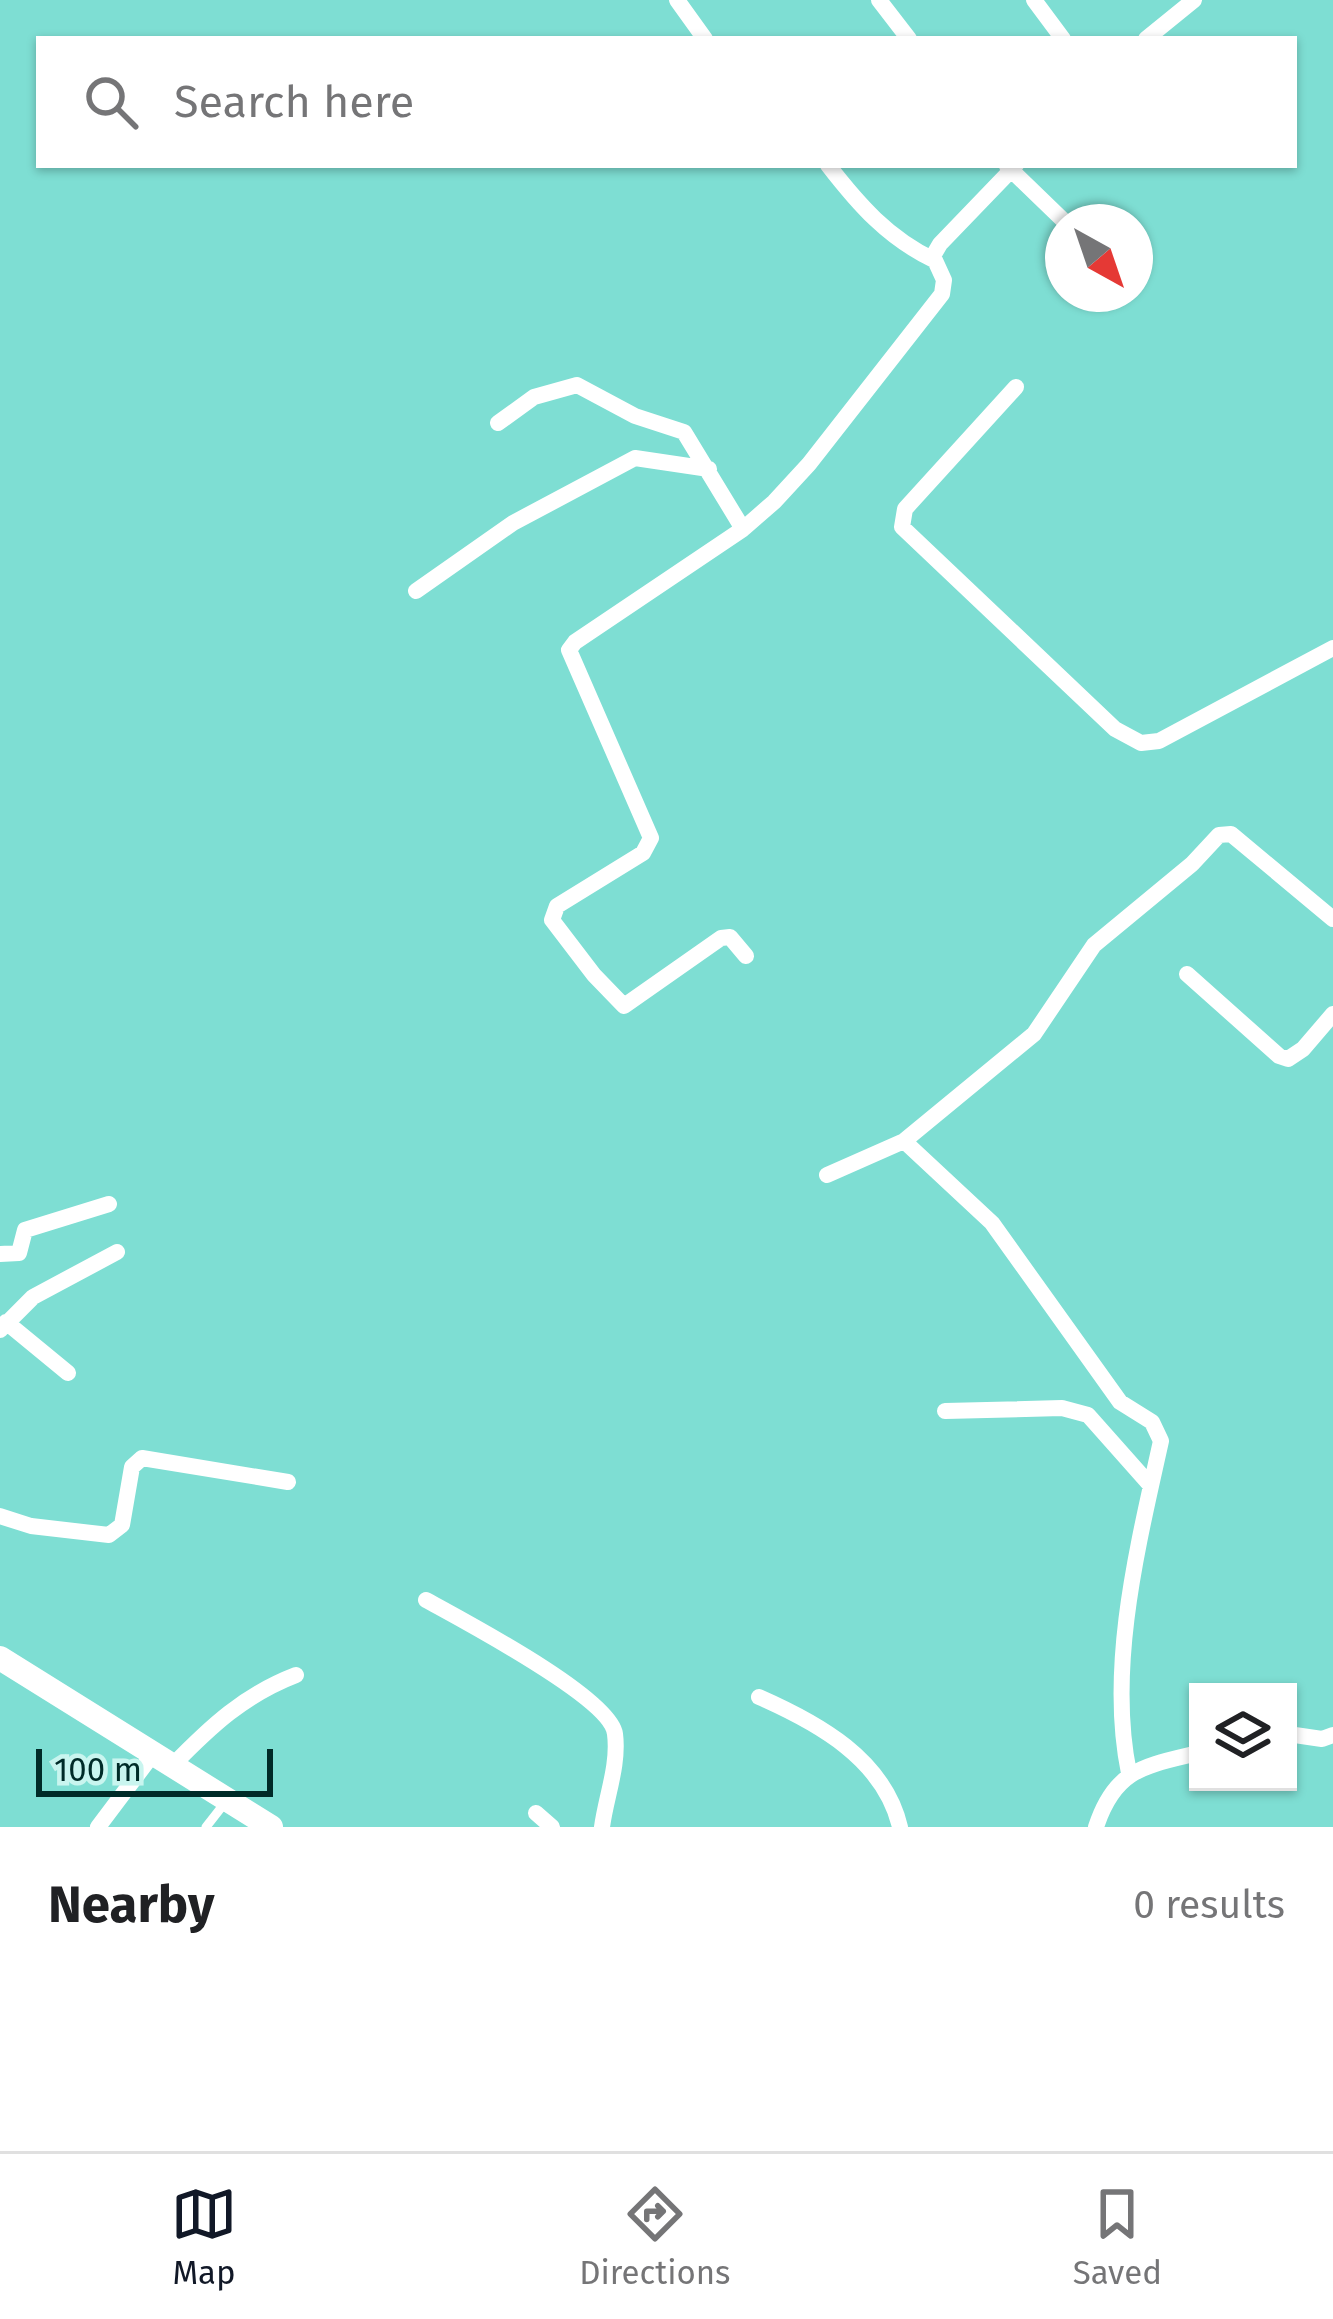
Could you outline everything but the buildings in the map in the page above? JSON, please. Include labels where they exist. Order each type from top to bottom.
[{"type":"main road","points":[[0,1658],[271,1827]]},
{"type":"street","points":[[677,0],[703,36]]},
{"type":"street","points":[[879,0],[907,36]]},
{"type":"street","points":[[1034,0],[1061,36]]},
{"type":"street","points":[[1150,36],[1194,0]]},
{"type":"street","points":[[746,956],[730,938],[722,938],[624,1006],[594,975],[551,915],[557,906],[643,854],[651,838],[572,660],[571,645],[743,529],[809,464],[942,294],[944,280],[934,260],[891,236],[861,208],[830,168]]},
{"type":"street","points":[[934,260],[940,244],[1010,168]]},
{"type":"street","points":[[1012,168],[1047,204]]},
{"type":"street","points":[[498,423],[534,397],[577,385],[635,416],[684,432],[743,529]]},
{"type":"street","points":[[1016,386],[905,509],[902,527],[1114,729],[1141,743],[1159,741],[1333,648]]},
{"type":"street","points":[[416,591],[513,523],[634,458],[709,470]]},
{"type":"street","points":[[827,1175],[904,1141],[1034,1034],[1094,945],[1192,864],[1219,835],[1231,834],[1333,919]]},
{"type":"street","points":[[1187,974],[1288,1059],[1333,1014]]},
{"type":"street","points":[[904,1141],[992,1223],[1120,1402],[1152,1422],[1159,1432],[1132,1582],[1121,1710],[1129,1773]]},
{"type":"street","points":[[0,1255],[19,1252],[25,1230],[110,1204]]},
{"type":"street","points":[[68,1373],[3,1326],[33,1298],[117,1252]]},
{"type":"street","points":[[945,1411],[1062,1408],[1088,1414],[1151,1486]]},
{"type":"street","points":[[0,1516],[31,1526],[109,1535],[122,1526],[132,1467],[142,1458],[288,1482]]},
{"type":"street","points":[[426,1600],[531,1660],[602,1710],[616,1736],[602,1827]]},
{"type":"street","points":[[98,1827],[163,1760],[259,1689],[296,1675]]},
{"type":"street","points":[[759,1697],[810,1720],[867,1766],[897,1813],[900,1827]]},
{"type":"street","points":[[1297,1735],[1322,1739],[1333,1735]]},
{"type":"street","points":[[1096,1827],[1102,1810],[1129,1773],[1189,1756]]},
{"type":"street","points":[[536,1813],[552,1827]]},
{"type":"lane","points":[[206,1827],[228,1800]]}]
